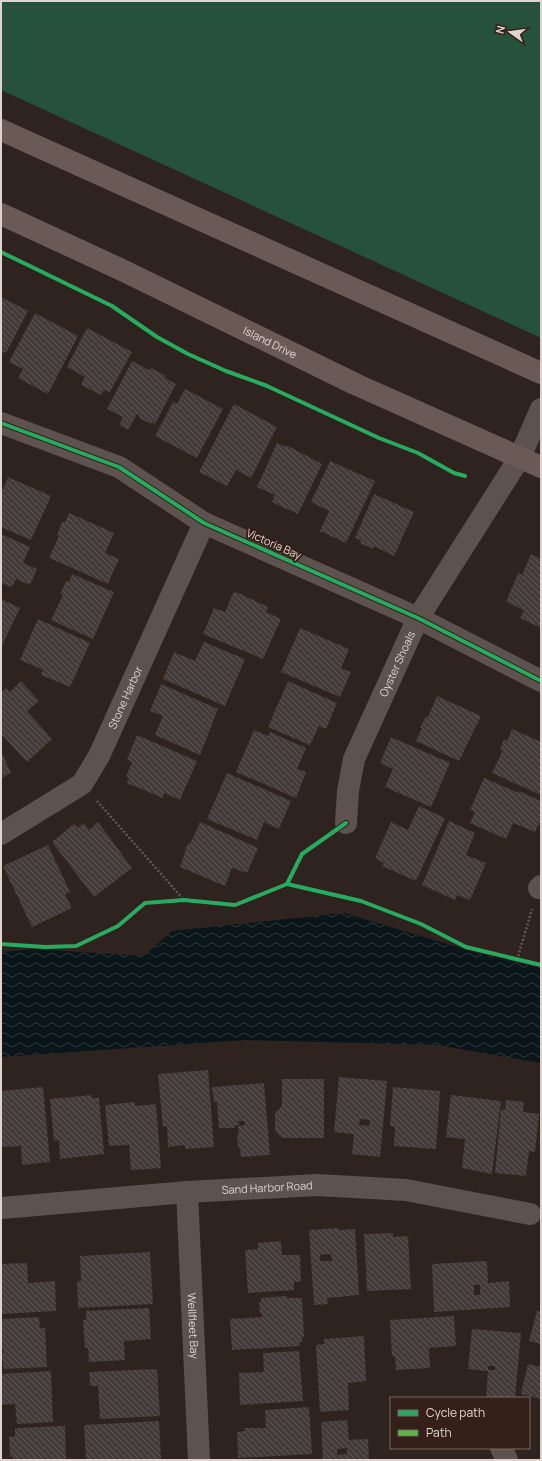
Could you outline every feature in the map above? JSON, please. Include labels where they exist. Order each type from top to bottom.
[{"type":"main road","points":[[1,130],[541,373]]},
{"type":"main road","name":"Island Drive","points":[[1,214],[122,270],[355,384],[541,466]]},
{"type":"street","name":"Oyster Shoals","points":[[346,823],[354,759],[418,618],[520,457],[541,409]]},
{"type":"street","name":"Victoria Bay","points":[[1,423],[119,466],[204,523],[418,618],[541,681]]},
{"type":"street","name":"Stone Harbor","points":[[1,834],[82,784],[99,756],[204,523]]},
{"type":"street","name":"Sand Harbor Road","points":[[2,1208],[187,1192],[317,1185],[406,1190],[530,1214]]},
{"type":"street","name":"Wellfleet Bay","points":[[187,1192],[199,1460]]},
{"type":"street","points":[[501,1449],[507,1460]]},
{"type":"path","points":[[82,784],[184,900]]},
{"type":"path","points":[[517,960],[540,887]]},
{"type":"path","points":[[177,901],[192,901]]},
{"type":"path","points":[[510,959],[523,962]]},
{"type":"green space","points":[[1,1],[541,1],[541,338],[1,90]]},
{"type":"water","points":[[344,913],[474,952],[541,968],[541,1063],[437,1045],[246,1040],[1,1057],[1,952],[35,949],[144,956],[172,931]]},
{"type":"building","points":[[1,297],[28,311],[6,353],[1,351]]},
{"type":"building","points":[[35,313],[78,336],[48,394],[18,378],[23,369],[9,362]]},
{"type":"building","points":[[87,328],[132,352],[110,392],[104,390],[101,395],[81,385],[85,377],[67,367]]},
{"type":"building","points":[[132,361],[149,370],[151,368],[166,376],[165,378],[176,384],[155,424],[152,422],[151,424],[139,418],[140,416],[137,414],[128,430],[119,425],[123,417],[107,409]]},
{"type":"building","points":[[185,389],[223,409],[197,458],[155,436],[173,402],[177,404]]},
{"type":"building","points":[[234,404],[277,427],[251,478],[236,470],[227,486],[199,472]]},
{"type":"building","points":[[277,443],[286,447],[286,445],[322,464],[298,514],[272,502],[275,495],[257,487]]},
{"type":"building","points":[[330,461],[375,481],[346,543],[320,531],[329,511],[311,502]]},
{"type":"building","points":[[8,477],[51,496],[31,540],[1,527],[1,488],[3,489]]},
{"type":"building","points":[[374,494],[414,512],[394,556],[374,546],[373,549],[360,543],[361,540],[355,538]]},
{"type":"building","points":[[69,513],[114,533],[105,553],[119,559],[108,584],[49,558],[59,536],[57,535],[62,522],[65,522]]},
{"type":"building","points":[[1,534],[30,547],[23,563],[37,569],[30,585],[16,579],[12,587],[1,583]]},
{"type":"building","points":[[531,554],[541,559],[541,628],[520,618],[524,610],[506,602],[518,573],[522,575]]},
{"type":"building","points":[[72,574],[114,592],[93,639],[51,620],[63,595],[60,594],[66,581],[69,582]]},
{"type":"building","points":[[234,591],[268,607],[266,612],[281,619],[263,659],[203,634],[214,608],[225,612]]},
{"type":"building","points":[[1,599],[20,608],[1,648]]},
{"type":"building","points":[[38,619],[90,643],[70,687],[41,675],[43,670],[20,660]]},
{"type":"building","points":[[300,628],[349,649],[341,668],[351,672],[340,697],[281,672]]},
{"type":"building","points":[[204,642],[245,659],[225,706],[163,679],[174,652],[195,661]]},
{"type":"building","points":[[21,681],[39,701],[27,711],[52,739],[27,762],[1,734],[1,693],[6,688],[10,692]]},
{"type":"building","points":[[288,681],[337,703],[326,729],[319,726],[310,745],[268,727]]},
{"type":"building","points":[[161,684],[218,709],[200,755],[155,735],[163,716],[150,711]]},
{"type":"building","points":[[437,696],[481,716],[459,761],[416,741],[422,728],[420,728],[426,716],[428,717]]},
{"type":"building","points":[[512,729],[541,742],[541,795],[492,773],[503,750],[500,749],[504,739],[507,741]]},
{"type":"building","points":[[254,730],[268,736],[270,732],[306,748],[297,769],[306,772],[296,798],[236,772]]},
{"type":"building","points":[[137,735],[197,761],[180,800],[164,793],[163,798],[127,783],[129,778],[126,777],[132,762],[127,759]]},
{"type":"building","points":[[391,737],[450,763],[431,807],[385,787],[393,769],[380,763]]},
{"type":"building","points":[[1,751],[11,773],[1,778]]},
{"type":"building","points":[[227,773],[291,801],[279,829],[264,822],[257,840],[207,819]]},
{"type":"building","points":[[484,778],[541,801],[541,819],[535,832],[513,823],[506,839],[470,823],[475,812],[470,810]]},
{"type":"building","points":[[419,806],[445,818],[416,881],[382,866],[384,863],[375,858],[391,822],[408,830]]},
{"type":"building","points":[[449,821],[475,833],[466,855],[486,863],[470,900],[457,895],[455,900],[422,885]]},
{"type":"building","points":[[98,822],[132,868],[94,897],[52,842],[74,824],[78,828],[84,823],[89,830]]},
{"type":"building","points":[[200,822],[258,848],[247,873],[232,868],[225,886],[180,867],[188,843],[190,844]]},
{"type":"building","points":[[48,845],[70,892],[65,894],[72,908],[32,927],[3,866]]},
{"type":"building","points":[[208,1070],[214,1147],[185,1149],[185,1145],[168,1147],[167,1126],[163,1127],[158,1074]]},
{"type":"building","points":[[339,1077],[387,1081],[380,1157],[352,1154],[354,1134],[334,1132]],"holes":[[[360,1119],[370,1120],[369,1126],[359,1125]]]},
{"type":"building","points":[[282,1079],[324,1079],[324,1138],[282,1138],[275,1131],[275,1113],[282,1106]]},
{"type":"building","points":[[264,1083],[270,1155],[241,1157],[240,1148],[238,1148],[237,1134],[239,1134],[238,1126],[245,1125],[245,1121],[238,1121],[239,1125],[234,1126],[235,1128],[219,1128],[217,1102],[214,1102],[212,1087]]},
{"type":"building","points":[[43,1087],[50,1162],[22,1165],[21,1146],[1,1147],[1,1091]]},
{"type":"building","points":[[393,1087],[440,1091],[436,1149],[394,1146],[395,1127],[390,1126]]},
{"type":"building","points":[[92,1095],[92,1098],[99,1098],[104,1154],[60,1159],[59,1140],[54,1141],[50,1099]]},
{"type":"building","points":[[451,1095],[501,1101],[492,1174],[462,1168],[465,1139],[446,1137]]},
{"type":"building","points":[[506,1100],[524,1102],[523,1112],[539,1114],[535,1152],[529,1151],[526,1176],[495,1173],[501,1109],[505,1110]]},
{"type":"building","points":[[135,1102],[135,1106],[156,1104],[161,1168],[131,1170],[129,1145],[109,1146],[105,1105]]},
{"type":"building","points":[[339,1228],[339,1230],[355,1229],[359,1295],[327,1298],[328,1304],[314,1305],[309,1230]],"holes":[[[331,1254],[332,1261],[320,1261],[320,1255]]]},
{"type":"building","points":[[393,1233],[393,1237],[408,1236],[411,1289],[367,1291],[364,1234]]},
{"type":"building","points":[[281,1241],[282,1255],[300,1255],[301,1282],[294,1282],[294,1290],[248,1293],[245,1250],[258,1249],[258,1243]]},
{"type":"building","points":[[150,1252],[153,1304],[78,1308],[77,1281],[81,1281],[80,1256]]},
{"type":"building","points":[[487,1261],[488,1283],[509,1281],[510,1307],[434,1312],[432,1264]],"holes":[[[474,1285],[480,1285],[480,1295],[474,1295]]]},
{"type":"building","points":[[27,1263],[28,1283],[55,1281],[56,1311],[1,1314],[1,1264]]},
{"type":"building","points":[[287,1296],[287,1298],[302,1298],[304,1337],[302,1337],[302,1342],[299,1342],[300,1346],[232,1350],[230,1319],[262,1317],[259,1302],[261,1302],[261,1298]]},
{"type":"building","points":[[149,1308],[151,1339],[124,1341],[125,1360],[89,1362],[88,1348],[85,1348],[83,1320],[86,1320],[86,1311]]},
{"type":"building","points":[[537,1311],[541,1312],[541,1344],[529,1341]]},
{"type":"building","points":[[454,1316],[456,1346],[429,1348],[430,1368],[396,1370],[395,1356],[392,1356],[390,1320]]},
{"type":"building","points":[[39,1317],[40,1328],[45,1328],[47,1367],[4,1369],[1,1353],[3,1353],[3,1349],[1,1350],[1,1319]]},
{"type":"building","points":[[472,1329],[521,1333],[515,1397],[486,1397],[488,1371],[468,1369]],"holes":[[[488,1366],[495,1366],[495,1370],[488,1370]]]},
{"type":"building","points":[[364,1336],[366,1381],[348,1383],[349,1410],[320,1412],[316,1345],[324,1344],[324,1339]]},
{"type":"building","points":[[299,1351],[303,1401],[240,1405],[239,1373],[264,1372],[263,1353]]},
{"type":"building","points":[[528,1364],[541,1367],[541,1399],[521,1394]]},
{"type":"building","points":[[157,1369],[160,1416],[100,1419],[98,1386],[90,1386],[89,1372]]},
{"type":"building","points":[[51,1371],[53,1422],[17,1424],[15,1404],[1,1405],[1,1374]]},
{"type":"building","points":[[309,1407],[312,1454],[238,1458],[237,1432],[245,1431],[244,1428],[266,1428],[265,1410]]},
{"type":"building","points":[[347,1420],[349,1440],[368,1439],[369,1460],[323,1460],[321,1422]],"holes":[[[347,1448],[347,1454],[337,1455],[337,1449]]]},
{"type":"building","points":[[159,1421],[161,1460],[86,1460],[84,1425]]},
{"type":"building","points":[[65,1426],[66,1460],[13,1460],[12,1456],[10,1457],[9,1437],[15,1436],[15,1428]]},
{"type":"cycle path","points":[[1,252],[112,306],[157,337],[188,354],[226,371],[267,386],[379,438],[418,453],[454,473],[465,476]]},
{"type":"cycle path","points":[[1,423],[119,467],[204,523],[418,618],[541,681]]},
{"type":"cycle path","points":[[287,884],[302,854],[346,823]]},
{"type":"cycle path","points":[[1,944],[45,947],[76,946],[118,926],[145,903],[184,900],[235,905],[287,884],[361,901],[421,924],[466,947],[541,965]]}]
